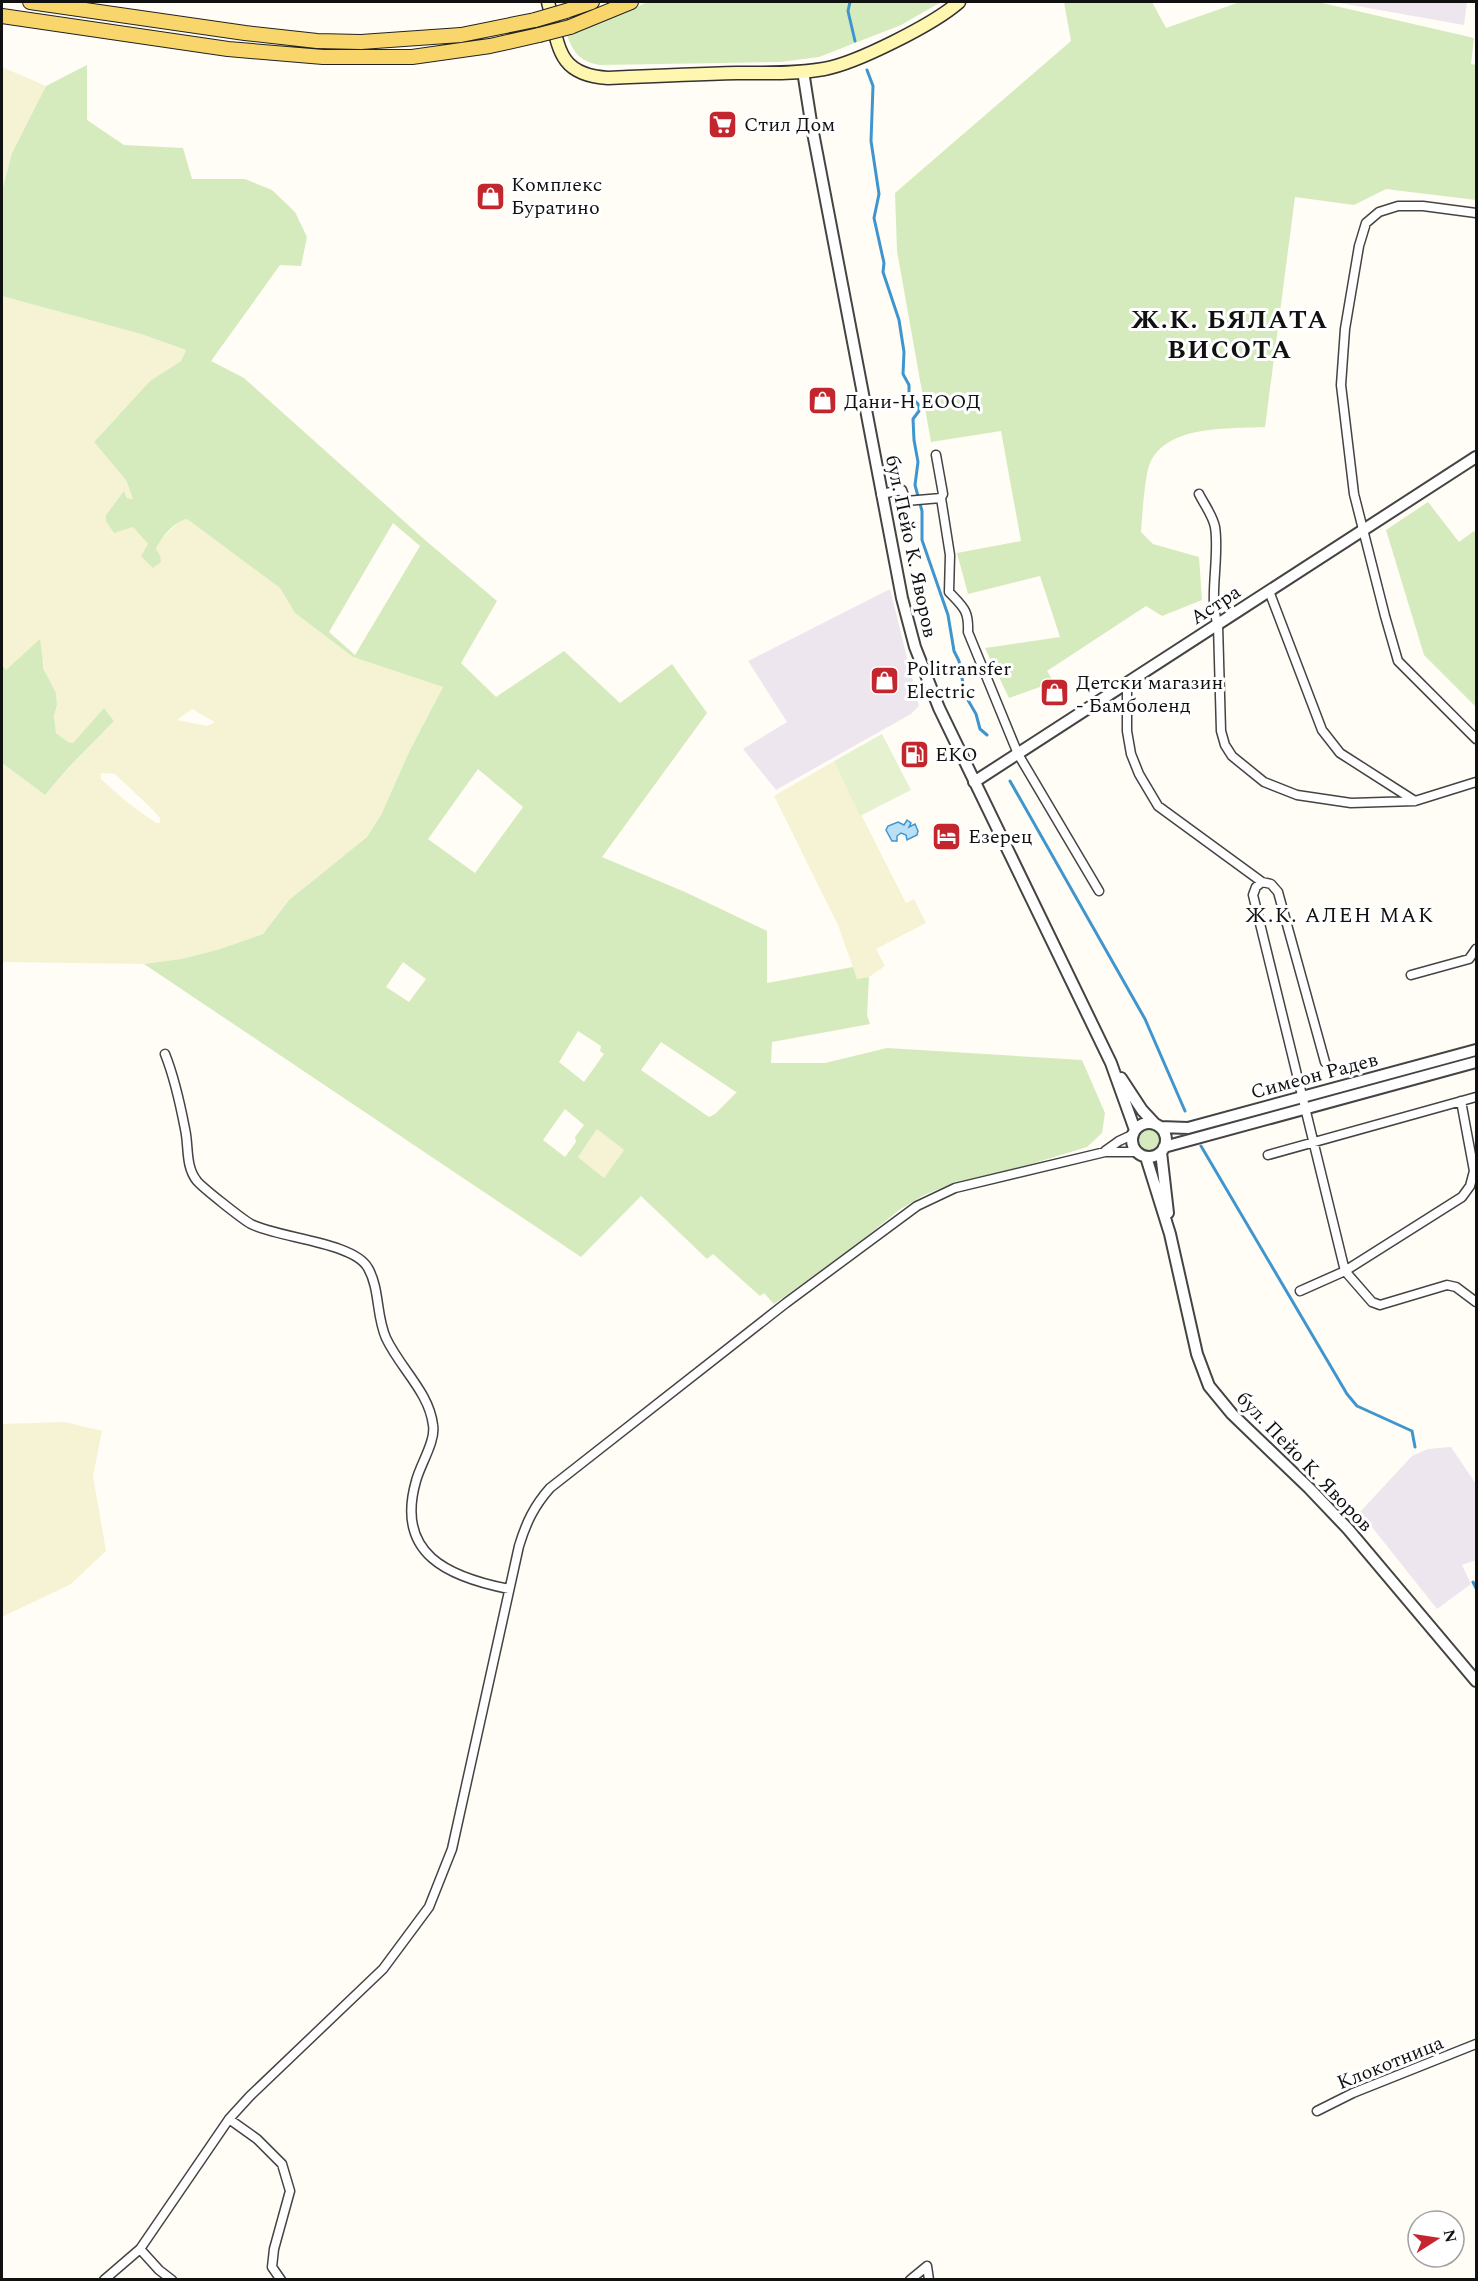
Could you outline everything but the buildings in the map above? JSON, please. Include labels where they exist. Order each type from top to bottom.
[{"type":"main road","points":[[30,2],[245,33],[317,41],[361,42],[461,35],[534,16],[565,5],[592,2]]},
{"type":"main road","points":[[549,2],[565,61],[571,68],[586,76],[608,78],[825,69],[877,49],[941,16],[959,2]]},
{"type":"main road","points":[[2,16],[228,49],[323,57],[412,57],[490,46],[539,35],[570,27],[631,2]]},
{"type":"street","name":"бул. Пейо К. Яворов","points":[[803,71],[812,131],[881,494],[902,598],[915,647],[939,708],[974,782],[1112,1063],[1142,1110],[1157,1125]]},
{"type":"street","points":[[1476,213],[1423,206],[1398,206],[1379,212],[1366,223],[1345,329],[1341,385],[1350,473],[1384,616],[1398,661],[1476,739]]},
{"type":"street","points":[[881,494],[902,490],[906,501],[936,499],[943,494],[936,455]]},
{"type":"street","name":"Астра","points":[[974,782],[1476,457]]},
{"type":"street","points":[[1199,494],[1214,524],[1216,535],[1217,568],[1214,612],[1218,625],[1221,731],[1225,745],[1232,756],[1263,782],[1297,795],[1352,804],[1415,801],[1476,782]]},
{"type":"street","points":[[936,499],[950,555],[949,592],[966,610],[969,618],[968,632],[1018,754],[1099,891]]},
{"type":"street","points":[[1269,591],[1322,730],[1340,753],[1415,801]]},
{"type":"street","points":[[1127,683],[1127,731],[1131,754],[1138,774],[1158,806],[1262,882],[1271,884],[1278,891],[1326,1062]]},
{"type":"street","points":[[1262,882],[1256,887],[1253,895],[1345,1271],[1372,1302],[1380,1305],[1447,1285],[1456,1287],[1476,1301]]},
{"type":"street","points":[[1411,975],[1469,959],[1476,949]]},
{"type":"street","name":"Симеон Радев","points":[[1163,1149],[1304,1102],[1476,1050]]},
{"type":"street","points":[[165,1054],[175,1079],[186,1132],[189,1165],[198,1181],[251,1224],[352,1253],[368,1266],[386,1337],[430,1406],[434,1429],[416,1481],[410,1514],[417,1541],[429,1557],[451,1571],[509,1589]]},
{"type":"street","name":"Симеон Радев","points":[[1157,1125],[1188,1128],[1476,1062]]},
{"type":"street","name":"бул. Пейо К. Яворов","points":[[1112,1063],[1133,1132]]},
{"type":"street","points":[[1268,1155],[1476,1097]]},
{"type":"street","points":[[1300,1291],[1345,1271],[1462,1197],[1470,1186],[1474,1172],[1461,1101]]},
{"type":"street","points":[[104,2280],[140,2249],[229,2120],[250,2096],[383,1969],[429,1907],[452,1849],[519,1546],[531,1513],[550,1488],[842,1260],[916,1206],[955,1188],[1104,1152],[1157,1155],[1163,1149],[1166,1136],[1157,1125],[1145,1123],[1104,1152]]},
{"type":"street","points":[[1133,1132],[1131,1141],[1141,1154]]},
{"type":"street","name":"бул. Пейо К. Яворов","points":[[1163,1149],[1170,1234]]},
{"type":"street","name":"бул. Пейо К. Яворов","points":[[1141,1154],[1170,1234],[1197,1354],[1209,1386],[1232,1414],[1348,1529],[1476,1681]]},
{"type":"street","name":"Клокотница","points":[[1317,2111],[1353,2093],[1476,2044]]},
{"type":"street","points":[[229,2120],[257,2139],[282,2164],[290,2191],[274,2249],[272,2267],[281,2280]]},
{"type":"street","points":[[140,2249],[159,2270],[172,2280]]},
{"type":"street","points":[[910,2280],[927,2266],[929,2280]]},
{"type":"shaded area","points":[[1340,2],[1467,2],[1464,25]]},
{"type":"shaded area","points":[[2,67],[46,86],[12,153],[2,191]]},
{"type":"shaded area","points":[[2,296],[141,334],[186,350],[181,361],[150,381],[94,442],[126,480],[133,499],[127,498],[125,492],[121,496],[133,527],[160,555],[156,549],[160,540],[181,520],[187,519],[280,588],[295,613],[353,657],[443,687],[409,752],[382,813],[367,837],[289,900],[263,934],[217,950],[181,959],[144,964],[2,962],[2,763],[45,795],[114,721],[104,708],[73,743],[68,742],[56,733],[54,716],[57,705],[56,693],[46,677],[43,659],[5,670],[2,665]],"holes":[[[192,709],[215,722],[207,726],[177,720]],[[101,773],[115,774],[152,809],[160,818],[160,823],[156,823],[128,803],[101,779]]]},
{"type":"shaded area","points":[[890,589],[919,706],[911,714],[776,790],[743,749],[787,722],[748,661]]},
{"type":"shaded area","points":[[834,761],[906,903],[914,899],[926,923],[876,949],[885,966],[869,977],[857,979],[838,925],[774,796]]},
{"type":"shaded area","points":[[597,1129],[624,1150],[604,1178],[578,1157]]},
{"type":"shaded area","points":[[65,1422],[102,1431],[93,1476],[106,1551],[71,1584],[2,1617],[2,1424]]},
{"type":"shaded area","points":[[1451,1447],[1476,1484],[1476,1560],[1462,1565],[1471,1584],[1437,1609],[1360,1512],[1412,1456],[1428,1449]]},
{"type":"green space","points":[[648,2],[941,2],[901,25],[819,57],[780,62],[600,65],[583,59],[572,47],[567,35]]},
{"type":"green space","points":[[1064,2],[1152,2],[1166,28],[1240,2],[1318,2],[1474,38],[1471,64],[1476,65],[1476,200],[1386,189],[1354,205],[1295,197],[1265,427],[1218,429],[1185,435],[1159,450],[1148,469],[1141,532],[1153,544],[1199,557],[1202,600],[1162,616],[1146,606],[1047,671],[1054,682],[1009,698],[985,648],[1060,637],[1040,576],[968,594],[957,553],[1021,541],[1001,431],[931,442],[897,251],[895,193],[1071,41]]},
{"type":"green space","points":[[87,65],[87,120],[124,145],[183,148],[192,179],[245,179],[272,190],[295,212],[307,237],[301,266],[280,265],[211,361],[244,378],[425,540],[497,601],[461,663],[496,697],[564,651],[620,703],[672,664],[707,713],[602,857],[685,892],[767,931],[767,983],[853,967],[857,979],[869,977],[867,1015],[870,1024],[772,1042],[771,1063],[825,1063],[887,1048],[1082,1060],[1105,1113],[1102,1133],[1087,1147],[952,1184],[924,1195],[899,1210],[851,1249],[774,1304],[764,1293],[760,1296],[713,1254],[707,1259],[641,1196],[581,1257],[144,964],[181,959],[217,950],[263,934],[289,900],[367,837],[382,813],[409,752],[443,687],[353,657],[295,613],[280,588],[187,519],[173,526],[161,540],[156,549],[161,562],[153,568],[141,556],[148,544],[133,527],[114,533],[106,521],[106,515],[124,491],[127,498],[133,499],[126,480],[94,442],[150,381],[181,361],[186,350],[141,334],[2,296],[2,191],[12,153],[46,86]],"holes":[[[393,523],[420,546],[355,655],[329,632]],[[478,769],[523,807],[475,873],[428,839]],[[403,962],[426,979],[409,1002],[386,987]],[[578,1031],[601,1046],[600,1051],[604,1054],[584,1082],[559,1062]],[[661,1042],[737,1092],[709,1117],[641,1070]],[[565,1109],[584,1125],[575,1137],[576,1142],[565,1157],[543,1140]],[[597,1129],[624,1150],[604,1178],[578,1157]]]},
{"type":"green space","points":[[1428,502],[1459,542],[1474,531],[1476,533],[1476,707],[1424,655],[1386,530]]},
{"type":"green space","points":[[40,639],[44,670],[56,693],[57,705],[54,716],[56,733],[73,743],[104,708],[114,721],[45,795],[2,763],[2,665],[6,670]]},
{"type":"green space","points":[[882,734],[911,790],[860,816],[834,761]]},
{"type":"green space","points":[[1149,1127],[1158,1131],[1162,1140],[1158,1149],[1149,1153],[1140,1149],[1136,1140],[1140,1131]]},
{"type":"water","points":[[907,820],[911,823],[909,827],[915,824],[917,835],[907,840],[906,835],[901,833],[897,836],[897,841],[892,841],[886,830],[888,826],[898,822],[904,825]]},
{"type":"waterway","points":[[850,2],[848,11],[855,41]]},
{"type":"waterway","points":[[867,70],[873,86],[871,141],[879,194],[874,218],[884,263],[883,272],[899,320],[904,352],[903,374],[909,385],[909,395],[918,404],[919,411],[913,419],[918,462],[915,485],[922,511],[922,540],[948,615],[965,695],[976,714],[980,729],[987,735]]},
{"type":"waterway","points":[[1010,781],[1145,1019],[1185,1111]]},
{"type":"waterway","points":[[1201,1146],[1347,1394],[1357,1406],[1412,1431],[1415,1447]]},
{"type":"waterway","points":[[1473,1582],[1476,1588]]},
{"type":"place","name":"Стил Дом","points":[[723,124]]},
{"type":"place","name":"Комплекс Буратино","points":[[490,196]]},
{"type":"place","name":"Дани-Н ЕООД","points":[[823,401]]},
{"type":"place","name":"Politransfer Electric","points":[[885,680]]},
{"type":"place","name":"Детски магазин - Бамболенд","points":[[1055,693]]},
{"type":"place","name":"EKO","points":[[914,754]]},
{"type":"place","name":"Езерец","points":[[947,836]]},
{"type":"district","name":"Ж.К. БЯЛАТА ВИСОТА","points":[[1230,334]]},
{"type":"district","name":"Ж.К. АЛЕН МАК","points":[[1340,915]]}]
